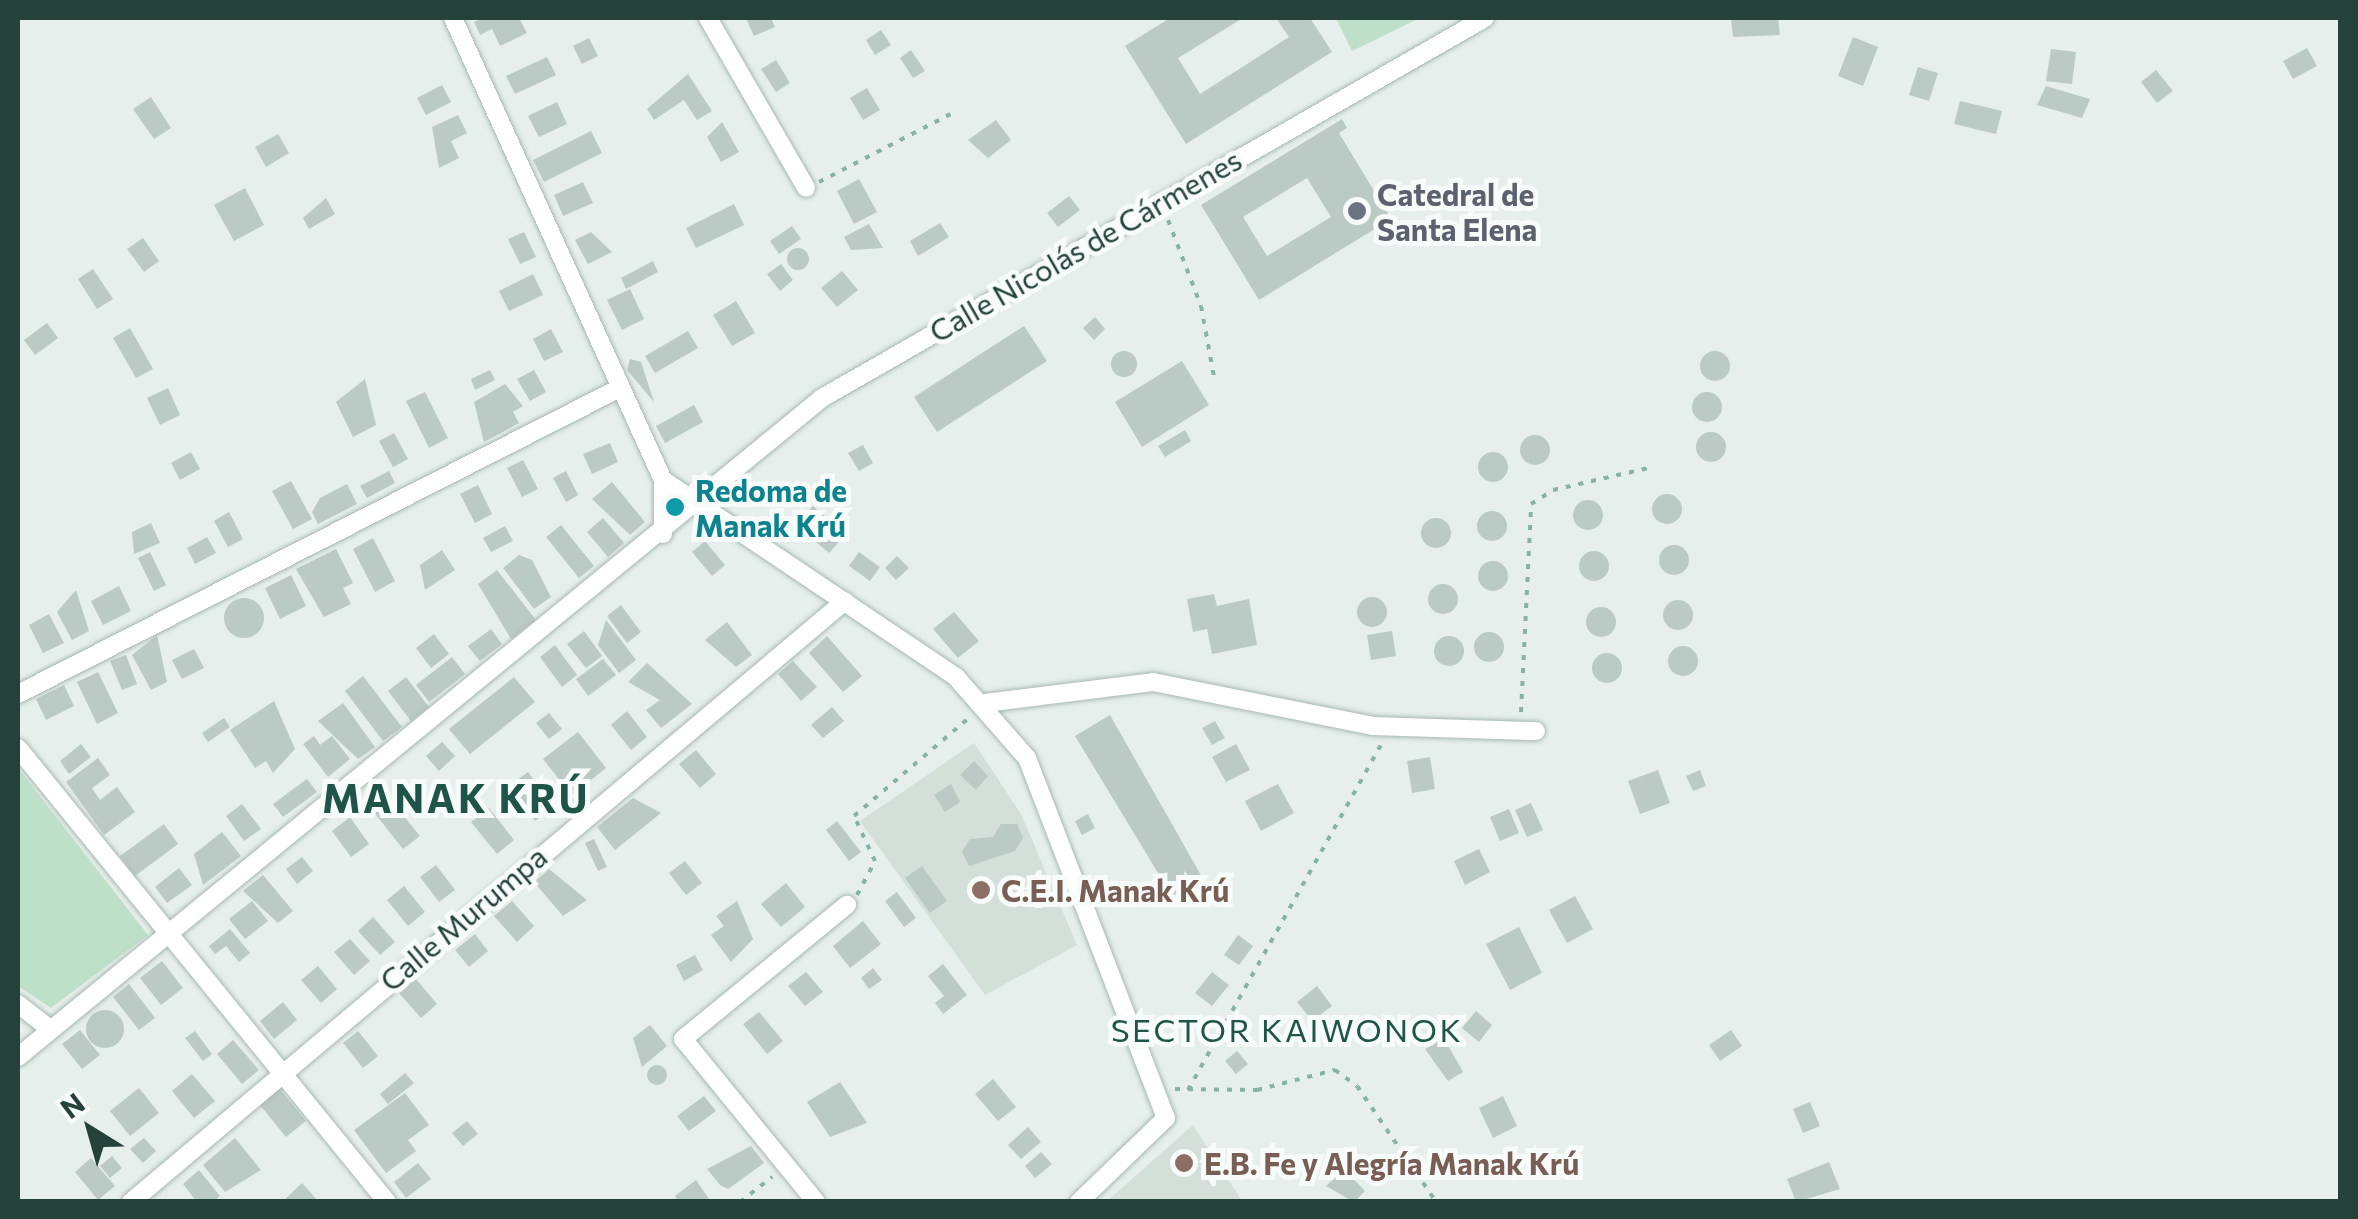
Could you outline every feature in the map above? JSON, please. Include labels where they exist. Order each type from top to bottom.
[{"type":"street","points":[[453,18],[618,389],[663,480],[663,534]]},
{"type":"street","points":[[708,18],[806,188]]},
{"type":"street","name":"Calle Nicolás de Cármenes","points":[[18,1057],[847,381],[1162,207],[1394,62],[1485,18]]},
{"type":"street","points":[[18,694],[618,389]]},
{"type":"street","points":[[663,480],[704,500],[985,703],[1039,784],[1158,1089],[1164,1124],[1078,1202]]},
{"type":"street","name":"Calle Murumpa","points":[[131,1202],[845,601]]},
{"type":"street","points":[[985,703],[1154,682],[1390,728],[1528,731]]},
{"type":"street","points":[[18,748],[387,1202]]},
{"type":"street","points":[[816,1202],[683,1039],[847,905]]},
{"type":"street","points":[[18,1004],[50,1028]]},
{"type":"path","points":[[806,188],[950,114]]},
{"type":"path","points":[[1162,207],[1198,296],[1215,382]]},
{"type":"path","points":[[1528,731],[1531,504],[1552,490],[1648,468]]},
{"type":"path","points":[[847,905],[876,868],[854,816],[985,703]]},
{"type":"path","points":[[1188,1090],[1390,728]]},
{"type":"path","points":[[1158,1089],[1257,1090],[1335,1070],[1357,1086],[1436,1202]]},
{"type":"path","points":[[740,1202],[786,1165]]},
{"type":"shaded area","name":"C.E.I. Manak Krú","points":[[974,743],[1021,814],[1077,945],[985,995],[860,821]]},
{"type":"shaded area","name":"E.B. Fe y Alegría Manak Krú","points":[[1193,1125],[1242,1201],[1107,1201]]},
{"type":"green space","points":[[1336,18],[1420,18],[1352,51]]},
{"type":"green space","points":[[18,768],[148,935],[51,1008],[18,986]]},
{"type":"building","points":[[483,18],[519,18],[527,33],[500,46],[492,29],[480,35],[474,22]]},
{"type":"building","points":[[746,18],[771,18],[775,27],[754,36]]},
{"type":"building","points":[[1170,18],[1243,18],[1178,58],[1200,94],[1289,37],[1276,18],[1310,18],[1332,52],[1186,144],[1125,46]]},
{"type":"building","points":[[1731,18],[1778,18],[1780,35],[1733,37]]},
{"type":"building","points":[[881,30],[891,45],[875,55],[866,40]]},
{"type":"building","points":[[1853,37],[1878,47],[1863,86],[1838,76]]},
{"type":"building","points":[[589,38],[598,56],[582,64],[573,46]]},
{"type":"building","points":[[2307,48],[2317,66],[2293,79],[2283,61]]},
{"type":"building","points":[[2051,49],[2076,52],[2072,84],[2046,81]]},
{"type":"building","points":[[911,50],[925,71],[913,78],[900,58]]},
{"type":"building","points":[[547,57],[556,75],[515,94],[506,76]]},
{"type":"building","points":[[776,60],[790,83],[776,92],[761,69]]},
{"type":"building","points":[[1918,67],[1938,73],[1929,101],[1909,95]]},
{"type":"building","points":[[2156,70],[2173,91],[2157,103],[2141,82]]},
{"type":"building","points":[[688,74],[712,111],[697,120],[684,100],[654,120],[647,109]]},
{"type":"building","points":[[442,85],[451,102],[426,115],[417,98]]},
{"type":"building","points":[[2046,86],[2090,99],[2082,118],[2037,105]]},
{"type":"building","points":[[867,88],[880,110],[863,120],[850,98]]},
{"type":"building","points":[[151,97],[171,128],[154,139],[133,109]]},
{"type":"building","points":[[1960,101],[2002,111],[1996,134],[1954,124]]},
{"type":"building","points":[[557,102],[567,124],[539,137],[528,116]]},
{"type":"building","points":[[458,115],[467,133],[451,141],[459,158],[439,168],[432,127]]},
{"type":"building","name":"Catedral de Santa Elena","points":[[1342,119],[1347,128],[1339,133],[1391,219],[1259,300],[1201,205]],"holes":[[[1307,178],[1331,217],[1267,256],[1243,217]]]},
{"type":"building","points":[[996,120],[1011,140],[988,158],[968,140]]},
{"type":"building","points":[[722,122],[739,152],[721,162],[707,137]]},
{"type":"building","points":[[591,131],[602,153],[544,182],[533,160]]},
{"type":"building","points":[[278,134],[289,153],[266,167],[255,147]]},
{"type":"building","points":[[859,179],[877,212],[854,224],[837,191]]},
{"type":"building","points":[[583,182],[593,203],[563,216],[554,195]]},
{"type":"building","points":[[245,188],[264,225],[234,241],[214,205]]},
{"type":"building","points":[[1069,196],[1080,210],[1058,227],[1047,213]]},
{"type":"building","points":[[326,198],[335,214],[309,229],[303,218]]},
{"type":"building","points":[[734,204],[744,225],[696,248],[686,228]]},
{"type":"building","points":[[940,223],[949,237],[918,256],[910,241]]},
{"type":"building","points":[[869,224],[883,248],[851,250],[844,237]]},
{"type":"building","points":[[792,226],[801,239],[779,254],[770,241]]},
{"type":"building","points":[[524,232],[536,257],[520,264],[508,239]]},
{"type":"building","points":[[591,232],[612,252],[588,264],[575,240]]},
{"type":"building","points":[[143,238],[159,261],[144,272],[127,249]]},
{"type":"building","points":[[794,248],[802,248],[809,259],[802,270],[794,270],[787,263],[787,255]]},
{"type":"building","points":[[653,261],[658,272],[626,289],[621,278]]},
{"type":"building","points":[[781,264],[793,280],[780,291],[767,274]]},
{"type":"building","points":[[93,269],[113,299],[97,309],[78,279]]},
{"type":"building","points":[[842,271],[858,290],[837,307],[821,288]]},
{"type":"building","points":[[533,274],[543,295],[509,311],[499,291]]},
{"type":"building","points":[[630,289],[644,319],[622,330],[607,300]]},
{"type":"building","points":[[736,301],[755,333],[732,346],[713,315]]},
{"type":"building","points":[[1095,317],[1105,329],[1094,340],[1083,328]]},
{"type":"building","points":[[47,323],[58,338],[35,355],[24,340]]},
{"type":"building","points":[[1024,326],[1047,361],[937,432],[914,397]]},
{"type":"building","points":[[130,328],[153,369],[136,378],[113,338]]},
{"type":"building","points":[[551,329],[563,352],[544,361],[533,339]]},
{"type":"building","points":[[688,331],[698,348],[655,373],[645,356]]},
{"type":"building","points":[[1124,351],[1133,355],[1137,364],[1133,373],[1124,377],[1115,373],[1111,364],[1115,355]]},
{"type":"building","points":[[1715,351],[1729,360],[1730,366],[1721,380],[1715,381],[1701,372],[1700,366],[1709,352]]},
{"type":"building","points":[[630,359],[641,362],[654,402],[627,370]]},
{"type":"building","points":[[1182,361],[1209,405],[1142,447],[1115,402]]},
{"type":"building","points":[[490,370],[495,380],[475,390],[471,379]]},
{"type":"building","points":[[534,370],[546,392],[530,401],[517,379]]},
{"type":"building","points":[[365,379],[376,425],[353,437],[336,402]]},
{"type":"building","points":[[505,384],[523,406],[513,412],[519,423],[484,442],[474,402]]},
{"type":"building","points":[[168,388],[180,415],[160,425],[147,398]]},
{"type":"building","points":[[425,392],[448,438],[429,448],[406,401]]},
{"type":"building","points":[[1707,392],[1721,401],[1722,407],[1713,421],[1707,422],[1693,413],[1692,407],[1701,393]]},
{"type":"building","points":[[694,405],[703,422],[665,443],[656,426]]},
{"type":"building","points":[[1185,430],[1191,441],[1165,457],[1158,446]]},
{"type":"building","points":[[1711,432],[1725,441],[1726,447],[1717,461],[1711,462],[1697,453],[1696,447],[1705,433]]},
{"type":"building","points":[[394,433],[408,459],[393,467],[379,441]]},
{"type":"building","points":[[1535,435],[1549,444],[1550,450],[1541,464],[1535,465],[1521,456],[1520,450],[1529,436]]},
{"type":"building","points":[[610,443],[618,462],[592,474],[583,454]]},
{"type":"building","points":[[863,445],[873,463],[859,471],[848,453]]},
{"type":"building","points":[[191,452],[200,469],[180,480],[171,463]]},
{"type":"building","points":[[1493,452],[1507,461],[1508,467],[1499,481],[1493,482],[1479,473],[1478,467],[1487,453]]},
{"type":"building","points":[[523,460],[538,489],[522,497],[507,468]]},
{"type":"building","points":[[389,471],[395,483],[367,498],[360,486]]},
{"type":"building","points":[[566,471],[578,495],[566,502],[553,478]]},
{"type":"building","points":[[291,481],[312,519],[293,529],[272,491]]},
{"type":"building","points":[[612,482],[645,522],[630,535],[592,499]]},
{"type":"building","points":[[347,484],[357,504],[318,524],[312,512],[320,498]]},
{"type":"building","points":[[478,485],[492,514],[475,523],[460,494]]},
{"type":"building","points":[[1667,494],[1681,503],[1682,509],[1673,523],[1667,524],[1653,515],[1652,509],[1661,495]]},
{"type":"building","points":[[1588,500],[1602,509],[1603,515],[1594,529],[1588,530],[1574,521],[1573,515],[1582,501]]},
{"type":"building","points":[[813,506],[846,534],[829,553],[796,525]]},
{"type":"building","points":[[1492,511],[1506,520],[1507,526],[1498,540],[1492,541],[1478,532],[1477,526],[1486,512]]},
{"type":"building","points":[[229,512],[243,539],[228,547],[214,521]]},
{"type":"building","points":[[603,518],[624,543],[608,557],[587,532]]},
{"type":"building","points":[[1436,518],[1450,527],[1451,533],[1442,547],[1436,548],[1422,539],[1421,533],[1430,519]]},
{"type":"building","points":[[151,523],[160,543],[134,554],[132,532]]},
{"type":"building","points":[[561,525],[594,566],[579,578],[546,537]]},
{"type":"building","points":[[505,526],[513,541],[491,552],[483,538]]},
{"type":"building","points":[[207,537],[216,553],[195,564],[187,548]]},
{"type":"building","points":[[373,538],[395,581],[375,592],[353,549]]},
{"type":"building","points":[[705,541],[725,565],[712,576],[692,552]]},
{"type":"building","points":[[1674,545],[1688,554],[1689,560],[1680,574],[1674,575],[1660,566],[1659,560],[1668,546]]},
{"type":"building","points":[[336,549],[353,583],[343,588],[351,604],[324,617],[296,569]]},
{"type":"building","points":[[442,550],[455,570],[425,590],[420,565]]},
{"type":"building","points":[[1594,551],[1608,560],[1609,566],[1600,580],[1594,581],[1580,572],[1579,566],[1588,552]]},
{"type":"building","points":[[150,552],[166,585],[154,591],[138,558]]},
{"type":"building","points":[[859,552],[880,567],[870,581],[849,566]]},
{"type":"building","points":[[519,555],[532,560],[551,597],[534,609],[503,568]]},
{"type":"building","points":[[897,556],[909,568],[896,580],[885,568]]},
{"type":"building","points":[[1493,561],[1507,570],[1508,576],[1499,590],[1493,591],[1479,582],[1478,576],[1487,562]]},
{"type":"building","points":[[497,570],[536,620],[511,639],[478,584]]},
{"type":"building","points":[[291,575],[306,606],[280,619],[265,588]]},
{"type":"building","points":[[1443,584],[1457,593],[1458,599],[1449,613],[1443,614],[1429,605],[1428,599],[1437,585]]},
{"type":"building","points":[[119,586],[131,611],[103,625],[91,601]]},
{"type":"building","points":[[76,590],[89,631],[72,640],[57,612]]},
{"type":"building","points":[[1214,594],[1217,606],[1249,599],[1257,645],[1212,654],[1207,629],[1193,632],[1187,599]]},
{"type":"building","points":[[1372,597],[1386,606],[1387,612],[1378,626],[1372,627],[1358,618],[1357,612],[1366,598]]},
{"type":"building","points":[[244,598],[258,604],[264,618],[258,632],[244,638],[230,632],[224,618],[230,604]]},
{"type":"building","points":[[1678,600],[1692,609],[1693,615],[1684,629],[1678,630],[1664,621],[1663,615],[1672,601]]},
{"type":"building","points":[[621,605],[641,632],[627,643],[607,616]]},
{"type":"building","points":[[1601,607],[1615,616],[1616,622],[1607,636],[1601,637],[1587,628],[1586,622],[1595,608]]},
{"type":"building","points":[[954,612],[979,641],[958,658],[933,629]]},
{"type":"building","points":[[49,614],[64,643],[43,653],[29,625]]},
{"type":"building","points":[[606,620],[636,660],[619,673],[598,645]]},
{"type":"building","points":[[727,622],[752,655],[736,667],[705,640]]},
{"type":"building","points":[[491,629],[502,644],[480,661],[468,646]]},
{"type":"building","points":[[584,631],[602,656],[586,668],[567,644]]},
{"type":"building","points":[[1392,631],[1396,656],[1371,660],[1367,635]]},
{"type":"building","points":[[1489,632],[1503,641],[1504,647],[1495,661],[1489,662],[1475,653],[1474,647],[1483,633]]},
{"type":"building","points":[[434,634],[449,654],[431,668],[416,648]]},
{"type":"building","points":[[157,635],[167,682],[151,690],[132,655]]},
{"type":"building","points":[[827,636],[862,676],[843,692],[809,653]]},
{"type":"building","points":[[1449,636],[1463,645],[1464,651],[1455,665],[1449,666],[1435,657],[1434,651],[1443,637]]},
{"type":"building","points":[[555,645],[577,675],[562,687],[540,657]]},
{"type":"building","points":[[1683,646],[1697,655],[1698,661],[1689,675],[1683,676],[1669,667],[1668,661],[1677,647]]},
{"type":"building","points":[[194,649],[204,668],[182,679],[172,660]]},
{"type":"building","points":[[1607,653],[1621,662],[1622,668],[1613,682],[1607,683],[1593,674],[1592,668],[1601,654]]},
{"type":"building","points":[[126,655],[137,684],[122,690],[110,661]]},
{"type":"building","points":[[452,657],[465,674],[429,702],[416,685]]},
{"type":"building","points":[[603,659],[616,675],[588,696],[576,679]]},
{"type":"building","points":[[793,661],[817,687],[801,701],[778,674]]},
{"type":"building","points":[[647,663],[692,704],[661,728],[646,710],[660,700],[628,682]]},
{"type":"building","points":[[98,672],[118,713],[97,724],[77,682]]},
{"type":"building","points":[[363,676],[402,727],[383,741],[345,691]]},
{"type":"building","points":[[406,677],[429,707],[411,721],[388,691]]},
{"type":"building","points":[[514,677],[535,702],[470,754],[449,729]]},
{"type":"building","points":[[64,685],[74,706],[46,720],[36,699]]},
{"type":"building","points":[[274,701],[295,749],[273,773],[266,761],[255,768],[230,730]]},
{"type":"building","points":[[343,703],[375,747],[358,759],[318,721]]},
{"type":"building","points":[[832,707],[844,721],[823,738],[811,725]]},
{"type":"building","points":[[627,711],[647,737],[631,750],[611,725]]},
{"type":"building","points":[[549,713],[562,729],[549,739],[536,723]]},
{"type":"building","points":[[1110,715],[1202,877],[1172,896],[1075,736]]},
{"type":"building","points":[[224,718],[230,727],[208,742],[202,733]]},
{"type":"building","points":[[1215,721],[1225,738],[1212,745],[1202,728]]},
{"type":"building","points":[[578,732],[606,768],[571,796],[578,804],[567,812],[557,800],[568,791],[543,759]]},
{"type":"building","points":[[314,736],[320,745],[332,736],[350,759],[328,777],[303,744]]},
{"type":"building","points":[[442,742],[455,756],[439,771],[426,756]]},
{"type":"building","points":[[81,744],[91,757],[69,774],[60,761]]},
{"type":"building","points":[[1236,744],[1250,770],[1226,782],[1212,757]]},
{"type":"building","points":[[696,750],[716,774],[700,788],[679,764]]},
{"type":"building","points":[[1430,757],[1435,789],[1412,793],[1407,761]]},
{"type":"building","points":[[98,758],[110,775],[92,788],[100,800],[117,787],[135,812],[104,835],[66,782]]},
{"type":"building","points":[[974,761],[988,776],[976,790],[960,775]]},
{"type":"building","points":[[1658,770],[1670,803],[1640,814],[1628,781]]},
{"type":"building","points":[[1700,770],[1706,786],[1693,791],[1686,776]]},
{"type":"building","points":[[528,772],[554,807],[535,821],[509,786]]},
{"type":"building","points":[[307,779],[317,792],[283,817],[273,804]]},
{"type":"building","points":[[951,784],[960,802],[945,812],[934,795]]},
{"type":"building","points":[[1278,784],[1294,813],[1261,831],[1245,801]]},
{"type":"building","points":[[385,793],[420,836],[403,849],[369,806]]},
{"type":"building","points":[[633,798],[661,813],[615,850],[597,827]]},
{"type":"building","points":[[1531,803],[1543,830],[1527,837],[1515,810]]},
{"type":"building","points":[[242,804],[261,829],[244,841],[226,816]]},
{"type":"building","points":[[489,808],[514,840],[497,854],[471,822]]},
{"type":"building","points":[[1509,809],[1519,833],[1500,841],[1490,817]]},
{"type":"building","points":[[1088,814],[1095,828],[1082,835],[1075,821]]},
{"type":"building","points":[[350,817],[369,844],[351,857],[332,831]]},
{"type":"building","points":[[837,821],[861,852],[849,861],[826,830]]},
{"type":"building","points":[[164,824],[178,844],[135,876],[120,856]]},
{"type":"building","points":[[1001,824],[1017,824],[1023,838],[1015,851],[969,866],[962,852],[970,839],[993,837]]},
{"type":"building","points":[[222,832],[241,856],[203,885],[194,854]]},
{"type":"building","points":[[594,839],[607,867],[598,871],[585,843]]},
{"type":"building","points":[[1479,849],[1490,872],[1465,885],[1454,861]]},
{"type":"building","points":[[302,857],[313,871],[297,884],[286,869]]},
{"type":"building","points":[[685,861],[702,883],[686,895],[669,873]]},
{"type":"building","points":[[436,865],[455,890],[439,902],[420,877]]},
{"type":"building","points":[[922,866],[947,901],[930,913],[905,878]]},
{"type":"building","points":[[179,868],[192,885],[167,903],[155,887]]},
{"type":"building","points":[[549,869],[587,900],[563,916],[534,882]]},
{"type":"building","points":[[263,875],[293,911],[278,923],[243,891]]},
{"type":"building","points":[[786,883],[805,907],[781,927],[761,904]]},
{"type":"building","points":[[404,886],[425,912],[408,926],[387,900]]},
{"type":"building","points":[[897,892],[916,918],[904,927],[885,901]]},
{"type":"building","points":[[1575,896],[1593,929],[1567,943],[1549,910]]},
{"type":"building","points":[[252,901],[268,921],[245,939],[229,919]]},
{"type":"building","points":[[512,901],[534,926],[517,942],[494,916]]},
{"type":"building","points":[[737,901],[753,939],[731,962],[711,935],[724,926],[716,916]]},
{"type":"building","points":[[373,917],[395,942],[380,955],[358,931]]},
{"type":"building","points":[[863,921],[881,944],[850,968],[833,946]]},
{"type":"building","points":[[1519,927],[1542,973],[1510,990],[1486,944]]},
{"type":"building","points":[[230,929],[250,953],[239,962],[226,946],[215,954],[209,946]]},
{"type":"building","points":[[475,934],[488,951],[469,967],[455,950]]},
{"type":"building","points":[[1238,935],[1253,946],[1239,965],[1224,955]]},
{"type":"building","points":[[350,939],[370,961],[354,975],[334,952]]},
{"type":"building","points":[[695,955],[703,970],[684,981],[676,965]]},
{"type":"building","points":[[162,961],[183,988],[161,1005],[140,978]]},
{"type":"building","points":[[943,964],[967,995],[943,1014],[935,1003],[944,996],[928,976]]},
{"type":"building","points":[[318,966],[337,989],[321,1003],[301,980]]},
{"type":"building","points":[[873,968],[882,980],[869,989],[861,978]]},
{"type":"building","points":[[806,972],[823,992],[805,1006],[788,986]]},
{"type":"building","points":[[1212,972],[1229,985],[1212,1006],[1195,993]]},
{"type":"building","points":[[416,979],[437,1004],[421,1018],[399,993]]},
{"type":"building","points":[[129,984],[155,1018],[139,1030],[113,997]]},
{"type":"building","points":[[1317,986],[1332,1006],[1312,1021],[1297,1002]]},
{"type":"building","points":[[283,1002],[297,1020],[274,1039],[260,1021]]},
{"type":"building","points":[[105,1010],[118,1016],[124,1029],[118,1042],[105,1048],[92,1042],[86,1029],[92,1016]]},
{"type":"building","points":[[1476,1011],[1492,1025],[1479,1042],[1462,1028]]},
{"type":"building","points":[[759,1012],[783,1041],[767,1054],[743,1024]]},
{"type":"building","points":[[650,1025],[667,1046],[642,1067],[633,1038]]},
{"type":"building","points":[[80,1030],[100,1055],[82,1069],[62,1044]]},
{"type":"building","points":[[1731,1030],[1742,1046],[1720,1061],[1709,1045]]},
{"type":"building","points":[[195,1031],[212,1054],[203,1061],[185,1038]]},
{"type":"building","points":[[358,1031],[378,1056],[363,1068],[343,1043]]},
{"type":"building","points":[[1444,1038],[1463,1072],[1448,1081],[1425,1049]]},
{"type":"building","points":[[233,1040],[259,1070],[242,1084],[217,1054]]},
{"type":"building","points":[[1237,1051],[1248,1064],[1236,1074],[1225,1061]]},
{"type":"building","points":[[657,1065],[667,1075],[657,1085],[647,1075]]},
{"type":"building","points":[[405,1073],[414,1083],[388,1104],[380,1094]]},
{"type":"building","points":[[192,1074],[215,1101],[194,1118],[172,1091]]},
{"type":"building","points":[[993,1079],[1016,1107],[998,1121],[975,1094]]},
{"type":"building","points":[[840,1082],[867,1123],[830,1137],[807,1102]]},
{"type":"building","points":[[139,1088],[159,1113],[130,1136],[110,1111]]},
{"type":"building","points":[[279,1088],[306,1121],[286,1137],[259,1104]]},
{"type":"building","points":[[405,1093],[429,1125],[408,1140],[416,1151],[386,1173],[354,1130]]},
{"type":"building","points":[[704,1096],[716,1111],[689,1131],[677,1116]]},
{"type":"building","points":[[1503,1096],[1517,1126],[1493,1138],[1479,1108]]},
{"type":"building","points":[[1810,1102],[1820,1126],[1803,1133],[1793,1109]]},
{"type":"building","points":[[467,1121],[478,1134],[463,1146],[452,1133]]},
{"type":"building","points":[[1028,1127],[1041,1142],[1021,1159],[1008,1145]]},
{"type":"building","points":[[144,1138],[156,1151],[143,1163],[130,1149]]},
{"type":"building","points":[[235,1138],[261,1170],[225,1192],[203,1165]]},
{"type":"building","points":[[751,1146],[764,1163],[728,1189],[720,1185],[707,1169]]},
{"type":"building","points":[[1447,1150],[1459,1162],[1449,1173],[1436,1160]]},
{"type":"building","points":[[1041,1152],[1052,1164],[1035,1178],[1025,1166]]},
{"type":"building","points":[[112,1156],[122,1168],[110,1178],[100,1166]]},
{"type":"building","points":[[91,1158],[115,1186],[98,1200],[75,1172]]},
{"type":"building","points":[[1829,1162],[1840,1189],[1796,1202],[1787,1179]]},
{"type":"building","points":[[418,1163],[431,1179],[406,1198],[394,1182]]},
{"type":"building","points":[[1344,1169],[1365,1191],[1354,1202],[1326,1186]]},
{"type":"building","points":[[199,1170],[220,1196],[213,1202],[197,1202],[183,1184]]},
{"type":"building","points":[[696,1180],[711,1202],[679,1202],[675,1196]]},
{"type":"building","points":[[302,1183],[319,1202],[282,1202]]},
{"type":"place","name":"Catedral de Santa Elena","points":[[1357,211]]},
{"type":"place","name":"Redoma de Manak Krú","points":[[675,507]]},
{"type":"place","name":"C.E.I. Manak Krú","points":[[981,890]]},
{"type":"place","name":"E.B. Fe y Alegría Manak Krú","points":[[1184,1163]]},
{"type":"district","name":"MANAK KRÚ","points":[[456,797]]},
{"type":"district","name":"SECTOR KAIWONOK","points":[[1287,1029]]}]
